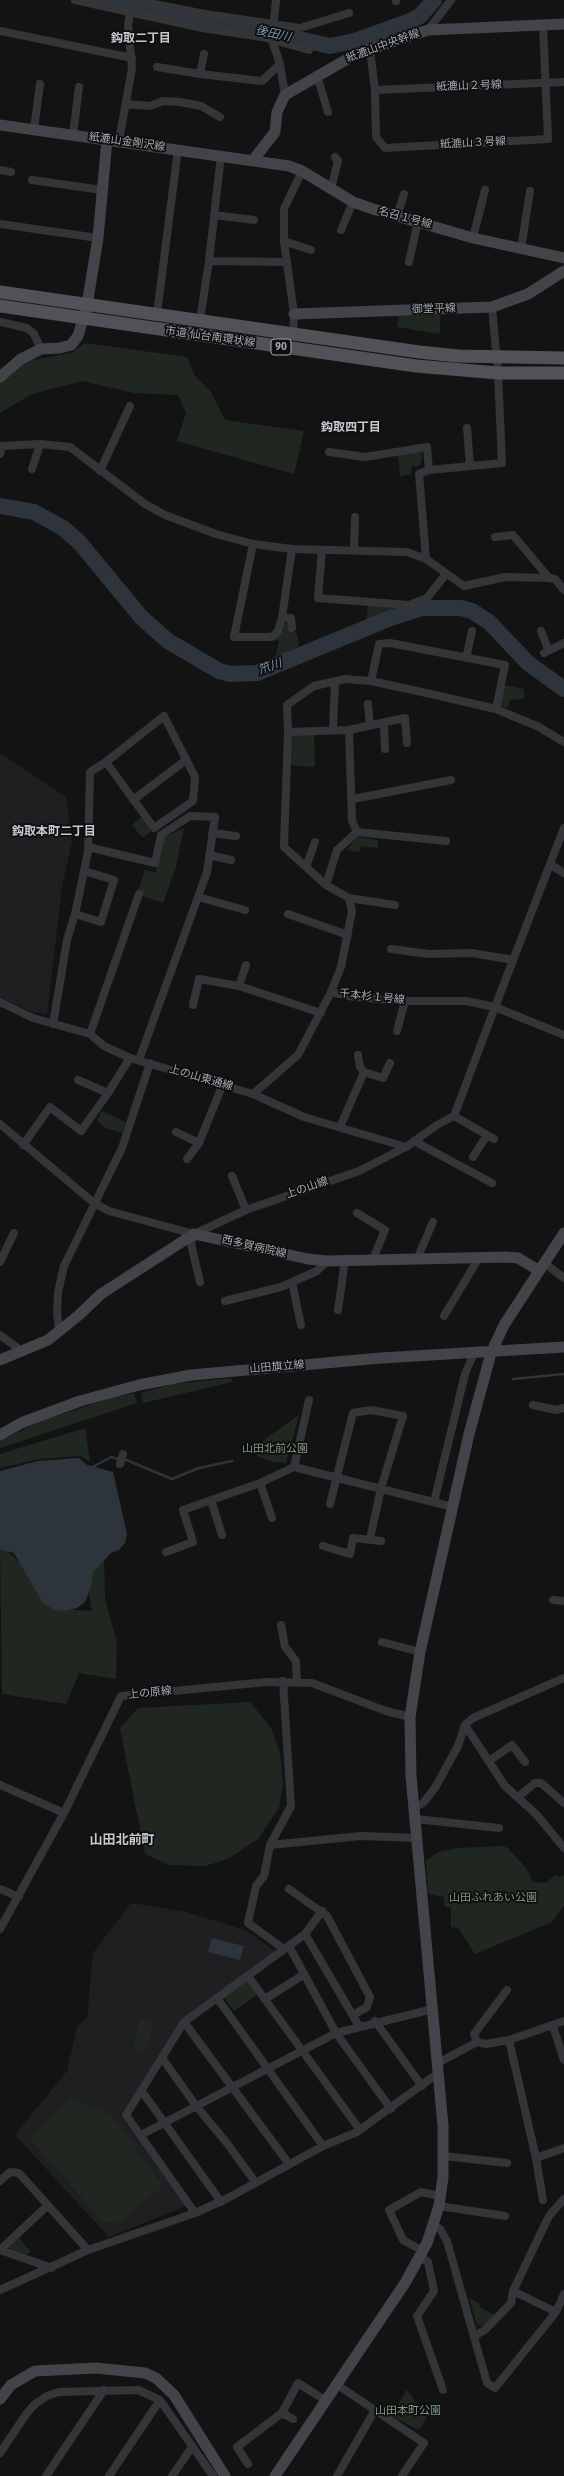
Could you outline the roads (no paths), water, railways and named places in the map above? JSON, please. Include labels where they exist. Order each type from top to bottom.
[{"type":"main road","name":"市道 仙台南環状線","points":[[0,292],[442,354],[496,358],[564,358]]},
{"type":"main road","name":"市道 仙台南環状線","points":[[0,306],[416,366],[498,373],[564,373]]},
{"type":"street","points":[[75,0],[131,6],[273,33],[309,50]]},
{"type":"street","points":[[254,159],[275,132],[277,112],[285,95],[273,33],[276,0]]},
{"type":"street","points":[[428,30],[451,0]]},
{"type":"street","points":[[131,6],[273,33],[300,28],[349,13]]},
{"type":"street","points":[[119,141],[132,58],[128,26],[131,6]]},
{"type":"street","name":"紙漉山中央幹線","points":[[285,95],[344,60],[428,30],[564,24]]},
{"type":"street","name":"紙漉山３号線","points":[[370,50],[375,90],[376,137],[385,148],[548,139],[543,25]]},
{"type":"street","points":[[0,31],[132,58]]},
{"type":"street","points":[[200,74],[204,54]]},
{"type":"street","points":[[157,67],[200,74],[262,81],[280,64]]},
{"type":"street","points":[[317,76],[328,112]]},
{"type":"street","name":"紙漉山２号線","points":[[375,90],[564,82]]},
{"type":"street","points":[[34,129],[40,84]]},
{"type":"street","points":[[73,135],[79,87]]},
{"type":"street","points":[[126,104],[150,106],[163,101],[180,102],[201,106],[220,118]]},
{"type":"street","name":"紙漉山金剛沢線","points":[[0,125],[254,159]]},
{"type":"street","points":[[0,377],[22,359],[41,349],[60,348],[71,345],[78,336],[87,305],[98,238],[107,140]]},
{"type":"street","points":[[157,314],[178,149]]},
{"type":"street","points":[[200,320],[209,261],[221,155]]},
{"type":"street","points":[[331,189],[338,161],[335,157]]},
{"type":"street","name":"名召１号線","points":[[254,159],[302,171],[353,202],[473,238],[564,258]]},
{"type":"street","points":[[0,170],[11,172]]},
{"type":"street","points":[[293,334],[294,314],[284,241],[284,209],[302,171]]},
{"type":"street","points":[[32,180],[102,190]]},
{"type":"street","points":[[473,238],[485,190]]},
{"type":"street","points":[[521,249],[530,191]]},
{"type":"street","points":[[397,216],[404,194]]},
{"type":"street","points":[[341,230],[353,202]]},
{"type":"street","points":[[214,215],[254,220]]},
{"type":"street","points":[[409,262],[418,221]]},
{"type":"street","points":[[0,224],[98,238]]},
{"type":"street","points":[[284,241],[312,250]]},
{"type":"street","points":[[209,261],[287,262]]},
{"type":"street","name":"御堂平線","points":[[294,314],[492,307],[528,294],[564,271]]},
{"type":"street","points":[[426,559],[419,474],[429,470],[502,463],[498,373],[492,307]]},
{"type":"street","points":[[0,322],[27,328],[34,334],[41,349]]},
{"type":"street","points":[[100,470],[130,406]]},
{"type":"street","points":[[467,428],[470,466]]},
{"type":"street","points":[[32,469],[40,444]]},
{"type":"street","points":[[1,448],[40,444],[70,447],[134,497],[165,515],[253,544],[292,549],[407,552],[426,559],[464,586],[505,577],[549,578],[555,579],[564,590]]},
{"type":"street","points":[[329,452],[365,457],[428,447],[429,470]]},
{"type":"street","points":[[354,550],[355,517]]},
{"type":"street","points":[[495,537],[513,535],[549,578]]},
{"type":"street","points":[[253,544],[234,636],[272,637],[278,631],[282,618],[292,549]]},
{"type":"street","points":[[322,550],[318,598],[409,605],[427,598],[446,574]]},
{"type":"street","points":[[282,618],[291,618],[292,628]]},
{"type":"street","points":[[466,658],[472,631]]},
{"type":"street","points":[[540,631],[546,651],[564,643]]},
{"type":"street","points":[[371,681],[379,644],[390,642],[505,666],[496,709]]},
{"type":"street","points":[[395,905],[349,898],[326,885],[284,847],[288,732],[287,705],[314,686],[345,679],[371,681],[496,709],[539,727],[564,742]]},
{"type":"street","points":[[333,730],[335,682]]},
{"type":"street","points":[[368,704],[370,726]]},
{"type":"street","points":[[53,1024],[67,940],[75,914],[88,847],[90,772],[106,762],[164,716],[195,777],[193,801],[154,828],[106,762]]},
{"type":"street","points":[[288,732],[349,730],[405,718],[407,743]]},
{"type":"street","points":[[384,723],[385,749]]},
{"type":"street","points":[[349,730],[353,799],[352,820],[357,832]]},
{"type":"street","points":[[133,800],[186,760]]},
{"type":"street","points":[[353,799],[451,780]]},
{"type":"street","points":[[88,847],[156,863],[160,835],[190,816],[215,817],[207,872],[139,1060]]},
{"type":"street","points":[[473,1157],[491,1137],[454,1116],[564,828]]},
{"type":"street","points":[[326,885],[337,850],[357,832],[446,841]]},
{"type":"street","points":[[212,833],[236,836]]},
{"type":"street","points":[[306,867],[315,842]]},
{"type":"street","points":[[209,856],[231,860]]},
{"type":"street","points":[[551,865],[564,873]]},
{"type":"street","points":[[75,914],[101,922],[114,880],[84,871]]},
{"type":"street","points":[[90,1034],[139,894]]},
{"type":"street","points":[[198,897],[245,910]]},
{"type":"street","points":[[331,992],[341,967],[348,935],[352,910],[349,898]]},
{"type":"street","points":[[288,914],[348,935]]},
{"type":"street","points":[[391,949],[429,954],[472,953],[513,960]]},
{"type":"street","points":[[239,986],[246,965]]},
{"type":"street","points":[[193,1005],[199,979],[239,986],[321,1013]]},
{"type":"street","name":"千本杉１号線","points":[[253,1094],[298,1054],[331,992],[354,997],[405,1001],[466,1001],[495,1007]]},
{"type":"street","points":[[397,1031],[405,1001]]},
{"type":"street","name":"上の山東通線","points":[[0,1002],[33,1018],[90,1034],[104,1046],[130,1058],[222,1084],[253,1094],[304,1117],[406,1147]]},
{"type":"street","points":[[495,1007],[564,1035]]},
{"type":"street","points":[[358,1054],[360,1067],[364,1072],[383,1078],[390,1063]]},
{"type":"street","points":[[23,1145],[50,1107],[80,1131],[108,1093],[130,1058]]},
{"type":"street","points":[[59,1330],[57,1311],[58,1292],[64,1266],[122,1148],[150,1063]]},
{"type":"street","points":[[340,1127],[364,1072]]},
{"type":"street","points":[[78,1080],[108,1093]]},
{"type":"street","points":[[187,1159],[199,1143],[222,1084]]},
{"type":"street","name":"上の山線","points":[[0,1360],[23,1352],[48,1340],[79,1315],[101,1294],[194,1234],[246,1210],[359,1170],[406,1147],[454,1116]]},
{"type":"street","name":"西多賀病院線","points":[[0,1124],[94,1204],[109,1211],[194,1234],[308,1259],[327,1261],[480,1256],[518,1258],[541,1266]]},
{"type":"street","points":[[176,1132],[199,1143]]},
{"type":"street","points":[[414,1141],[492,1183]]},
{"type":"street","points":[[232,1176],[246,1210]]},
{"type":"street","points":[[357,1213],[385,1230],[373,1259]]},
{"type":"street","points":[[417,1259],[433,1222]]},
{"type":"street","points":[[0,1262],[14,1233]]},
{"type":"street","points":[[275,2476],[405,2283],[422,2254],[440,2201],[443,2126],[411,1776],[410,1717],[420,1652],[453,1507],[491,1353],[504,1325],[541,1266],[564,1233]]},
{"type":"street","points":[[194,1234],[190,1244],[200,1282]]},
{"type":"street","points":[[444,1316],[480,1256]]},
{"type":"street","points":[[338,1310],[345,1260]]},
{"type":"street","points":[[225,1301],[292,1282],[317,1271],[327,1261]]},
{"type":"street","points":[[541,1266],[564,1278]]},
{"type":"street","points":[[292,1282],[301,1324]]},
{"type":"street","points":[[0,1335],[23,1352]]},
{"type":"street","name":"山田旗立線","points":[[0,1435],[21,1423],[80,1401],[139,1385],[191,1375],[381,1358],[491,1353],[564,1347]]},
{"type":"street","points":[[434,1502],[465,1374],[474,1353]]},
{"type":"street","points":[[294,1467],[309,1400]]},
{"type":"street","points":[[533,1405],[556,1410],[564,1408]]},
{"type":"street","points":[[330,1504],[338,1479],[354,1413],[372,1410],[403,1416],[381,1488],[370,1540]]},
{"type":"street","points":[[120,1464],[123,1454]]},
{"type":"street","points":[[166,1552],[193,1542],[183,1510],[260,1483],[294,1467],[453,1507]]},
{"type":"street","points":[[260,1483],[272,1518]]},
{"type":"street","points":[[211,1500],[222,1535]]},
{"type":"street","points":[[323,1546],[350,1554],[354,1538],[382,1541]]},
{"type":"street","points":[[552,1600],[564,1601]]},
{"type":"street","points":[[281,1625],[285,1647],[296,1661],[297,1682]]},
{"type":"street","points":[[382,1642],[420,1652]]},
{"type":"street","points":[[415,1807],[423,1803],[435,1788],[458,1746],[465,1725],[473,1718],[564,1678]]},
{"type":"street","points":[[283,1681],[291,1806],[270,1845],[264,1876],[256,1886],[248,1923],[286,1947],[336,2033],[391,2109]]},
{"type":"street","name":"上の原線","points":[[0,1929],[64,1813],[121,1696],[283,1681],[312,1683],[330,1688],[386,1711],[410,1717]]},
{"type":"street","points":[[465,1725],[505,1786],[518,1796],[537,1815],[564,1848]]},
{"type":"street","points":[[489,1761],[512,1745],[525,1762]]},
{"type":"street","points":[[518,1796],[535,1783],[541,1783],[564,1803]]},
{"type":"street","points":[[0,1785],[64,1813]]},
{"type":"street","points":[[416,1819],[499,1828]]},
{"type":"street","points":[[270,1845],[362,1836],[417,1838]]},
{"type":"street","points":[[0,1889],[19,1897]]},
{"type":"street","points":[[289,1890],[322,1911],[327,1916],[370,1997],[367,2007],[353,2015]]},
{"type":"street","points":[[195,2213],[126,2115],[184,2022],[305,1934],[322,1911]]},
{"type":"street","points":[[305,1934],[359,2026]]},
{"type":"street","points":[[266,1999],[303,1975]]},
{"type":"street","points":[[248,1976],[360,2130]]},
{"type":"street","points":[[477,2042],[474,2034],[507,1990]]},
{"type":"street","points":[[217,1998],[323,2146]]},
{"type":"street","points":[[141,2135],[269,2070],[336,2033],[359,2026],[433,2009]]},
{"type":"street","points":[[0,2290],[52,2268],[88,2250],[195,2213],[221,2202],[323,2146],[360,2130],[422,2086],[438,2068],[477,2042],[486,2044],[509,2040],[564,2021]]},
{"type":"street","points":[[184,2022],[289,2164]]},
{"type":"street","points":[[376,2022],[422,2086]]},
{"type":"street","points":[[553,2026],[564,2059]]},
{"type":"street","points":[[509,2040],[536,2158],[543,2200]]},
{"type":"street","points":[[162,2058],[196,2107],[226,2142],[256,2183]]},
{"type":"street","points":[[141,2090],[221,2202]]},
{"type":"street","points":[[536,2158],[564,2148]]},
{"type":"street","points":[[443,2156],[507,2163]]},
{"type":"street","points":[[0,2181],[10,2172],[19,2173],[88,2250]]},
{"type":"street","points":[[443,2390],[417,2316],[434,2291],[428,2262],[422,2254],[403,2240],[389,2210],[421,2192],[440,2201],[505,2216]]},
{"type":"street","points":[[474,2336],[485,2330],[511,2303],[513,2291],[548,2216],[564,2199]]},
{"type":"street","points":[[48,2206],[0,2250],[52,2268]]},
{"type":"street","points":[[433,2225],[440,2230],[447,2241],[487,2384],[495,2388],[556,2312],[564,2294]]},
{"type":"street","points":[[513,2291],[556,2312]]},
{"type":"street","points":[[2,2392],[21,2378],[35,2371],[45,2369],[96,2368],[144,2373],[156,2378],[174,2395],[225,2476]]},
{"type":"street","points":[[248,2464],[237,2447],[282,2413],[298,2383],[325,2400]]},
{"type":"street","points":[[336,2384],[424,2443],[402,2476]]},
{"type":"street","points":[[46,2476],[104,2390]]},
{"type":"street","points":[[0,2453],[27,2413],[35,2404],[47,2396],[59,2392],[138,2390],[160,2400],[213,2476]]},
{"type":"street","points":[[109,2476],[160,2400]]},
{"type":"street","points":[[337,2476],[375,2410]]},
{"type":"street","points":[[282,2413],[293,2419]]},
{"type":"street","points":[[172,2476],[192,2447]]},
{"type":"waterway","name":"後田川","points":[[102,0],[199,21],[233,24],[330,46],[355,41],[410,21],[420,16],[434,0]]},
{"type":"waterway","name":"笊川","points":[[0,506],[34,512],[63,528],[80,543],[141,617],[168,641],[219,671],[230,674],[257,673],[388,619],[422,608],[461,608],[472,611],[489,622],[528,663],[564,689]]},
{"type":"waterway","points":[[513,1379],[564,1374]]},
{"type":"waterway","points":[[91,1468],[111,1457],[119,1459]]},
{"type":"waterway","points":[[124,1459],[172,1479],[199,1468],[232,1461]]},
{"type":"district","name":"鈎取二丁目","points":[[141,39]]},
{"type":"district","name":"鈎取四丁目","points":[[351,428]]},
{"type":"district","name":"鈎取本町二丁目","points":[[54,832]]},
{"type":"district","name":"山田北前町","points":[[122,1840]]},
{"type":"park label","name":"山田北前公園","points":[[275,1449]]},
{"type":"park label","name":"山田ふれあい公園","points":[[493,1898]]},
{"type":"park label","name":"山田本町公園","points":[[408,2411]]}]
